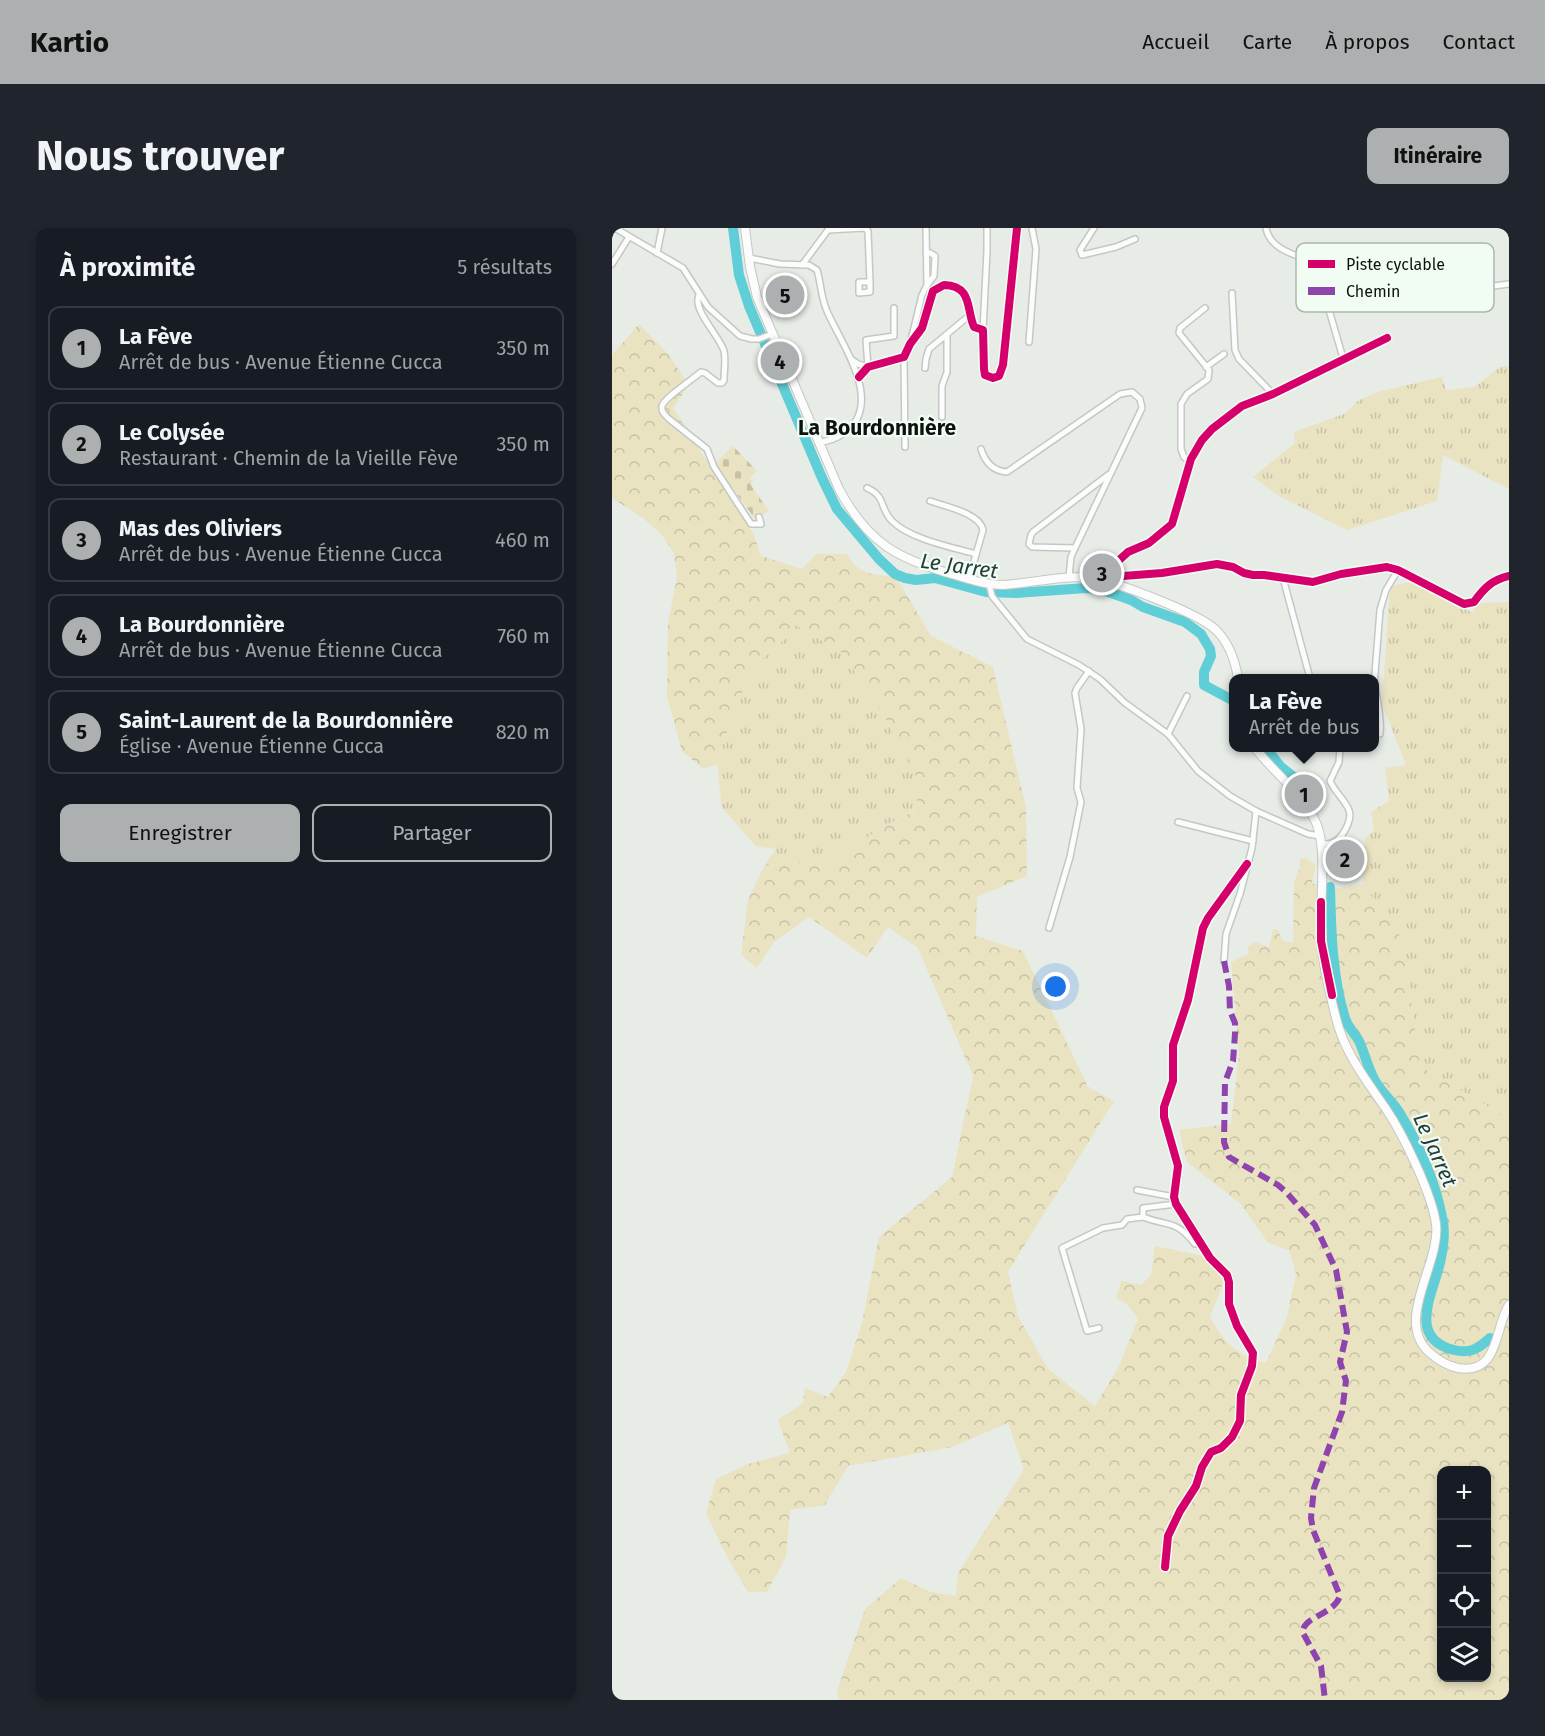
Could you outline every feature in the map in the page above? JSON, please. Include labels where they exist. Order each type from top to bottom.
[{"type":"main road","points":[[746,228],[757,297],[769,335],[845,500],[872,535],[905,559],[990,586],[1069,577],[1109,579],[1209,624],[1230,650],[1237,674]]},
{"type":"main road","points":[[1259,752],[1306,807],[1317,825],[1322,844],[1321,941],[1336,1018],[1349,1052],[1400,1131],[1434,1213],[1437,1239],[1416,1316],[1420,1340],[1426,1350],[1447,1364],[1458,1367],[1479,1366],[1493,1352],[1502,1319],[1509,1305]]},
{"type":"street","points":[[615,228],[683,268],[708,307],[730,328],[747,338],[759,339],[769,335]]},
{"type":"street","points":[[657,253],[662,228]]},
{"type":"street","points":[[802,265],[828,230],[865,228],[868,231],[870,282]]},
{"type":"street","points":[[905,447],[904,357],[910,344],[922,295],[935,273],[935,256],[926,253],[926,228]]},
{"type":"street","points":[[987,228],[983,330],[984,369],[986,375],[993,378],[999,376],[1003,365],[1017,228]]},
{"type":"street","points":[[1029,342],[1036,249],[1032,228]]},
{"type":"street","points":[[1094,228],[1081,246],[1082,255],[1116,247],[1135,239]]},
{"type":"street","points":[[1266,228],[1275,246],[1296,254]]},
{"type":"street","points":[[612,264],[629,237]]},
{"type":"street","points":[[749,258],[780,264],[809,265],[817,270],[826,309],[859,377],[862,398],[852,426],[837,437],[818,443]]},
{"type":"street","points":[[1494,286],[1509,284]]},
{"type":"street","points":[[910,344],[922,328],[932,295],[937,288],[950,286],[963,292],[967,297],[974,327],[983,330]]},
{"type":"street","points":[[1232,292],[1235,350],[1239,359],[1273,394]]},
{"type":"street","points":[[699,295],[697,299],[699,307],[723,348],[724,380],[718,383],[701,372],[665,401],[663,414],[707,449],[714,467],[751,524],[761,524],[759,517]]},
{"type":"street","points":[[1190,462],[1184,457],[1181,449],[1181,404],[1187,394],[1208,379],[1209,370],[1179,333],[1180,328],[1205,308]]},
{"type":"street","points":[[859,377],[868,367],[866,340],[894,336],[894,309]]},
{"type":"street","points":[[1329,312],[1342,358]]},
{"type":"street","points":[[925,368],[929,349],[970,315]]},
{"type":"street","points":[[942,417],[942,382],[946,372],[947,335]]},
{"type":"street","points":[[1109,579],[1118,562],[1128,552],[1149,543],[1172,524],[1190,462],[1196,449],[1212,429],[1242,406],[1273,394],[1342,358],[1387,338]]},
{"type":"street","points":[[1206,367],[1224,354]]},
{"type":"street","points":[[850,358],[868,367],[904,357]]},
{"type":"street","points":[[981,449],[994,468],[1002,472],[1013,471],[1120,394],[1132,392],[1140,399],[1142,408],[1071,557],[1069,577]]},
{"type":"street","points":[[1075,548],[1032,547],[1029,539],[1033,532],[1111,473]]},
{"type":"street","points":[[867,488],[878,493],[891,520],[918,537],[976,554]]},
{"type":"street","points":[[930,501],[974,517],[981,522],[983,530],[969,579]]},
{"type":"street","points":[[1109,579],[1216,564],[1233,567],[1244,573],[1313,582],[1341,574],[1387,567],[1398,570],[1464,604],[1474,602],[1485,587],[1509,576]]},
{"type":"street","points":[[1376,674],[1380,610],[1386,590],[1398,570]]},
{"type":"street","points":[[1283,578],[1309,674]]},
{"type":"street","points":[[990,586],[992,596],[1027,639],[1100,679],[1125,703],[1168,734],[1198,771],[1230,796],[1308,834],[1320,836]]},
{"type":"street","points":[[1049,928],[1070,857],[1081,802],[1077,788],[1081,729],[1076,693],[1089,671]]},
{"type":"street","points":[[1168,734],[1187,696]]},
{"type":"street","points":[[1379,715],[1380,734]]},
{"type":"street","points":[[1322,844],[1332,844],[1338,840],[1350,817],[1349,809],[1330,781],[1339,762],[1340,752]]},
{"type":"street","points":[[1224,960],[1226,934],[1240,894],[1253,841],[1256,810]]},
{"type":"street","points":[[1178,822],[1198,829],[1253,841]]},
{"type":"street","points":[[1165,1567],[1168,1536],[1196,1486],[1202,1467],[1211,1452],[1221,1448],[1237,1429],[1240,1421],[1240,1395],[1252,1366],[1253,1353],[1237,1326],[1229,1304],[1227,1275],[1210,1258],[1176,1204],[1174,1197],[1178,1171],[1177,1157],[1164,1117],[1164,1107],[1173,1081],[1173,1046],[1178,1024],[1188,1000],[1203,928],[1228,888],[1247,864]]},
{"type":"street","points":[[1137,1190],[1174,1197]]},
{"type":"street","points":[[1143,1217],[1143,1208],[1176,1204]]},
{"type":"street","points":[[1099,1328],[1087,1331],[1062,1248],[1103,1228],[1122,1224],[1127,1219],[1143,1217],[1170,1223],[1185,1231],[1195,1244],[1202,1244]]},
{"type":"green space","points":[[639,324],[669,355],[689,385],[673,408],[754,535],[761,556],[802,569],[816,554],[847,554],[857,566],[868,573],[896,577],[931,636],[993,667],[1026,808],[1027,876],[977,897],[976,936],[1023,951],[1088,1087],[1114,1101],[1008,1272],[1018,1316],[1048,1369],[1095,1406],[1119,1366],[1138,1319],[1127,1304],[1116,1298],[1121,1281],[1141,1285],[1151,1275],[1155,1246],[1208,1257],[1224,1281],[1210,1317],[1232,1347],[1266,1363],[1287,1317],[1296,1274],[1289,1250],[1268,1243],[1241,1204],[1187,1162],[1179,1130],[1231,1124],[1239,1055],[1231,962],[1249,954],[1247,948],[1255,942],[1269,947],[1273,929],[1278,930],[1282,940],[1293,943],[1294,882],[1300,868],[1300,859],[1306,858],[1316,865],[1312,883],[1327,890],[1363,884],[1403,940],[1420,1066],[1509,1119],[1509,1700],[839,1700],[837,1691],[865,1609],[901,1578],[931,1592],[956,1596],[958,1573],[1024,1469],[1008,1423],[952,1447],[848,1466],[825,1505],[790,1510],[786,1557],[767,1592],[748,1592],[726,1555],[706,1513],[716,1479],[748,1464],[790,1453],[778,1420],[803,1403],[805,1388],[828,1397],[846,1372],[862,1323],[879,1237],[952,1177],[973,1076],[918,948],[888,927],[867,958],[809,917],[774,942],[757,968],[741,955],[748,900],[764,866],[795,863],[822,866],[885,826],[916,810],[919,782],[875,700],[841,652],[796,625],[774,650],[753,665],[724,739],[717,764],[703,769],[682,751],[667,696],[668,622],[677,578],[674,553],[661,534],[643,518],[612,498],[612,355]]},
{"type":"green space","points":[[1509,366],[1509,489],[1443,455],[1437,501],[1347,530],[1279,496],[1253,477],[1295,443],[1294,432],[1344,414],[1358,401],[1377,392],[1442,377],[1446,390],[1474,387],[1500,367]]},
{"type":"green space","points":[[733,446],[757,471],[750,478],[753,482],[750,484],[769,511],[755,519],[715,464]]},
{"type":"green space","points":[[1412,581],[1473,613],[1477,603],[1509,602],[1509,1119],[1420,1066],[1403,941],[1363,884],[1365,839],[1374,830],[1371,812],[1389,801],[1385,768],[1406,765],[1382,704],[1390,587]]},
{"type":"green space","points":[[796,625],[841,652],[875,700],[919,782],[916,809],[822,866],[795,863],[764,866],[776,849],[756,846],[722,808],[717,764],[724,739],[753,665],[774,650]]},
{"type":"waterway","name":"Le Jarret","points":[[733,228],[739,275],[749,306],[822,478],[837,509],[879,559],[895,574],[905,578],[916,580],[935,578],[986,592],[1016,593],[1086,588],[1100,589],[1131,600],[1143,607],[1185,622],[1201,634],[1210,649],[1211,656],[1204,672],[1204,685],[1229,698]]},
{"type":"waterway","name":"Le Jarret","points":[[1269,752],[1281,767],[1318,796]]},
{"type":"waterway","name":"Le Jarret","points":[[1330,887],[1335,970],[1346,1021],[1359,1041],[1377,1083],[1399,1112],[1413,1136],[1430,1176],[1442,1217],[1444,1232],[1442,1253],[1427,1311],[1430,1335],[1439,1344],[1454,1350],[1465,1351],[1478,1348],[1490,1338]]},
{"type":"marked path","points":[[1224,961],[1229,986],[1230,1011],[1235,1023],[1233,1061],[1225,1082],[1224,1142],[1229,1157],[1278,1185],[1315,1225],[1336,1270],[1347,1332],[1340,1362],[1346,1381],[1342,1412],[1314,1488],[1311,1518],[1313,1530],[1340,1596],[1331,1608],[1307,1623],[1303,1633],[1321,1666],[1325,1700]]},
{"type":"cycle path","points":[[859,377],[868,367],[904,357],[922,328],[933,291],[944,285],[960,289],[964,294],[974,327],[983,330],[985,375],[993,378],[999,376],[1003,365],[1017,228]]},
{"type":"cycle path","points":[[1110,577],[1117,562],[1128,552],[1149,543],[1172,524],[1191,459],[1202,440],[1212,429],[1242,406],[1273,394],[1387,338]]},
{"type":"cycle path","points":[[1108,582],[1110,577],[1162,573],[1217,564],[1233,567],[1253,575],[1313,582],[1341,574],[1387,567],[1398,570],[1464,604],[1474,602],[1489,585],[1509,576]]},
{"type":"cycle path","points":[[1165,1567],[1168,1536],[1196,1486],[1202,1467],[1211,1452],[1221,1448],[1232,1437],[1240,1421],[1241,1395],[1252,1366],[1253,1353],[1237,1326],[1229,1304],[1227,1275],[1210,1258],[1176,1204],[1174,1197],[1178,1166],[1164,1117],[1164,1107],[1173,1081],[1173,1045],[1188,1000],[1203,928],[1247,864]]},
{"type":"cycle path","points":[[1321,902],[1321,941],[1332,995]]},
{"type":"place","name":"Saint-Laurent de la Bourdonnière","points":[[785,295]]},
{"type":"place","name":"La Bourdonnière","points":[[780,361]]},
{"type":"place","name":"Mas des Oliviers","points":[[1102,573]]},
{"type":"place","name":"La Fève","points":[[1304,794]]},
{"type":"place","name":"Le Colysée","points":[[1345,859]]},
{"type":"district","name":"La Bourdonnière","points":[[877,428]]}]
